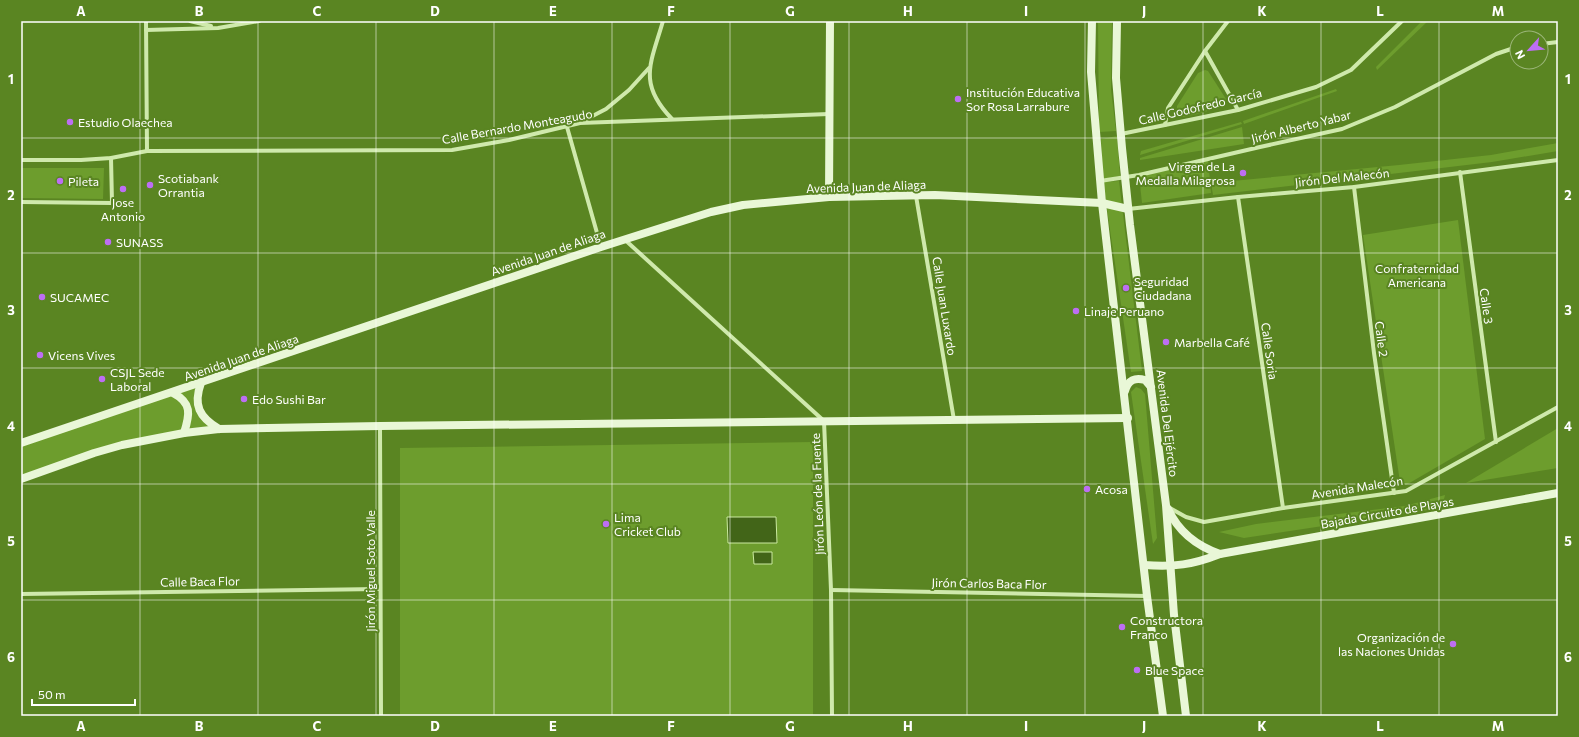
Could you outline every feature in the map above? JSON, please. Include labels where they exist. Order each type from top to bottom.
[{"type":"main road","points":[[829,197],[830,21]]},
{"type":"main road","points":[[1092,21],[1091,72],[1102,203],[1163,716]]},
{"type":"main road","name":"Avenida Del Ejército","points":[[1117,21],[1116,78],[1128,209],[1166,505],[1172,566],[1174,616],[1186,716]]},
{"type":"main road","name":"Avenida Juan de Aliaga","points":[[21,443],[173,393],[624,239],[711,212],[743,205],[829,197],[916,196],[1102,203],[1128,209]]},
{"type":"main road","points":[[1125,391],[1129,382],[1138,378],[1147,382],[1152,390]]},
{"type":"main road","points":[[201,383],[198,392],[200,412],[206,421],[219,429]]},
{"type":"main road","points":[[173,393],[181,397],[189,412],[184,433]]},
{"type":"main road","points":[[21,479],[94,453],[152,438],[219,429],[1128,418]]},
{"type":"main road","name":"Bajada Circuito de Playas","points":[[1144,565],[1172,566],[1194,563],[1220,554],[1558,493]]},
{"type":"main road","points":[[1166,505],[1171,517],[1187,536],[1197,544],[1220,554]]},
{"type":"street","points":[[146,21],[147,151]]},
{"type":"street","points":[[190,21],[218,28]]},
{"type":"street","points":[[146,30],[218,28],[259,21]]},
{"type":"street","points":[[1165,125],[1168,108],[1205,51],[1228,21]]},
{"type":"street","name":"Calle Godofredo García","points":[[1121,134],[1238,110],[1316,87],[1351,70],[1402,21]]},
{"type":"street","points":[[662,23],[649,68],[650,82],[662,109],[672,119]]},
{"type":"street","name":"Jirón Alberto Yabar","points":[[1100,182],[1126,178],[1342,129],[1374,117],[1496,54],[1509,50]]},
{"type":"street","points":[[1205,51],[1238,110]]},
{"type":"street","points":[[580,123],[606,109],[629,90],[649,68]]},
{"type":"street","name":"Calle Bernardo Monteagudo","points":[[21,160],[81,160],[111,158],[147,151],[452,150],[509,140],[580,123],[830,114]]},
{"type":"street","points":[[567,127],[601,247]]},
{"type":"street","points":[[21,202],[112,203],[111,158]]},
{"type":"street","name":"Jirón Del Malecón","points":[[1128,209],[1238,197],[1354,187],[1558,160]]},
{"type":"street","name":"Calle 3","points":[[1460,172],[1496,442]]},
{"type":"street","name":"Calle 2","points":[[1354,187],[1374,353],[1394,493]]},
{"type":"street","name":"Calle Juan Luxardo","points":[[916,196],[954,420]]},
{"type":"street","name":"Calle Soria","points":[[1238,197],[1283,508]]},
{"type":"street","name":"Jirón León de la Fuente","points":[[624,239],[824,421],[831,590],[832,716]]},
{"type":"street","name":"Avenida Malecón","points":[[1166,505],[1186,517],[1204,522],[1283,508],[1406,491],[1558,407]]},
{"type":"street","name":"Jirón Miguel Soto Valle","points":[[380,426],[381,716]]},
{"type":"street","name":"Calle Baca Flor","points":[[21,594],[380,588]]},
{"type":"street","name":"Jirón Carlos Baca Flor","points":[[831,590],[1148,596]]},
{"type":"green space","points":[[1098,21],[1112,21],[1111,89],[1116,131],[1099,132]]},
{"type":"green space","points":[[1422,21],[1428,21],[1377,70],[1376,67]]},
{"type":"green space","points":[[1205,70],[1208,71],[1226,99],[1226,103],[1224,106],[1183,117],[1177,112],[1177,106],[1198,73]]},
{"type":"green space","points":[[1336,89],[1337,91],[1244,124],[1243,121]]},
{"type":"green space","points":[[1241,122],[1242,124],[1140,155],[1141,151]]},
{"type":"green space","points":[[1242,127],[1244,144],[1140,160],[1140,158]]},
{"type":"green space","points":[[1117,136],[1120,176],[1103,179],[1101,139]]},
{"type":"green space","points":[[1558,143],[1558,151],[1492,162],[1213,195],[1211,183],[1491,155]]},
{"type":"green space","points":[[1208,159],[1211,193],[1142,203],[1139,175]]},
{"type":"green space","points":[[21,168],[104,168],[103,199],[21,198]]},
{"type":"green space","points":[[1119,181],[1142,371],[1131,372],[1103,182]]},
{"type":"green space","name":"Confraternidad Americana","points":[[1458,220],[1485,439],[1406,485],[1400,482],[1363,235]]},
{"type":"green space","points":[[201,383],[198,403],[219,429],[152,438],[21,479],[21,443]]},
{"type":"green space","points":[[1136,387],[1141,389],[1145,394],[1157,538],[1153,544],[1131,392]]},
{"type":"green space","points":[[1558,428],[1558,468],[1466,483]]},
{"type":"green space","name":"Lima Cricket Club","points":[[813,442],[813,716],[400,716],[400,448]]},
{"type":"green space","points":[[1445,495],[1442,508],[1244,538],[1219,532],[1256,524],[1405,506]]},
{"type":"shaded area","points":[[727,517],[776,517],[777,543],[728,543]]},
{"type":"shaded area","points":[[753,552],[772,552],[772,564],[754,564]]},
{"type":"place","name":"Institución Educativa Sor Rosa Larrabure","points":[[958,99]]},
{"type":"place","name":"Estudio Olaechea","points":[[70,122]]},
{"type":"place","name":"Virgen de La Medalla Milagrosa","points":[[1243,173]]},
{"type":"place","name":"Pileta","points":[[60,181]]},
{"type":"place","name":"Scotiabank Orrantia","points":[[150,185]]},
{"type":"place","name":"Jose Antonio","points":[[123,189]]},
{"type":"place","name":"SUNASS","points":[[108,242]]},
{"type":"place","name":"Seguridad Ciudadana","points":[[1126,288]]},
{"type":"place","name":"SUCAMEC","points":[[42,297]]},
{"type":"place","name":"Linaje Peruano","points":[[1076,311]]},
{"type":"place","name":"Marbella Café","points":[[1166,342]]},
{"type":"place","name":"Vicens Vives","points":[[40,355]]},
{"type":"place","name":"CSJL Sede Laboral","points":[[102,379]]},
{"type":"place","name":"Edo Sushi Bar","points":[[244,399]]},
{"type":"place","name":"Acosa","points":[[1087,489]]},
{"type":"place","name":"Lima Cricket Club","points":[[606,524]]},
{"type":"place","name":"Constructora Franco","points":[[1122,627]]},
{"type":"place","name":"Organización de las Naciones Unidas","points":[[1453,644]]},
{"type":"place","name":"Blue Space","points":[[1137,670]]}]
